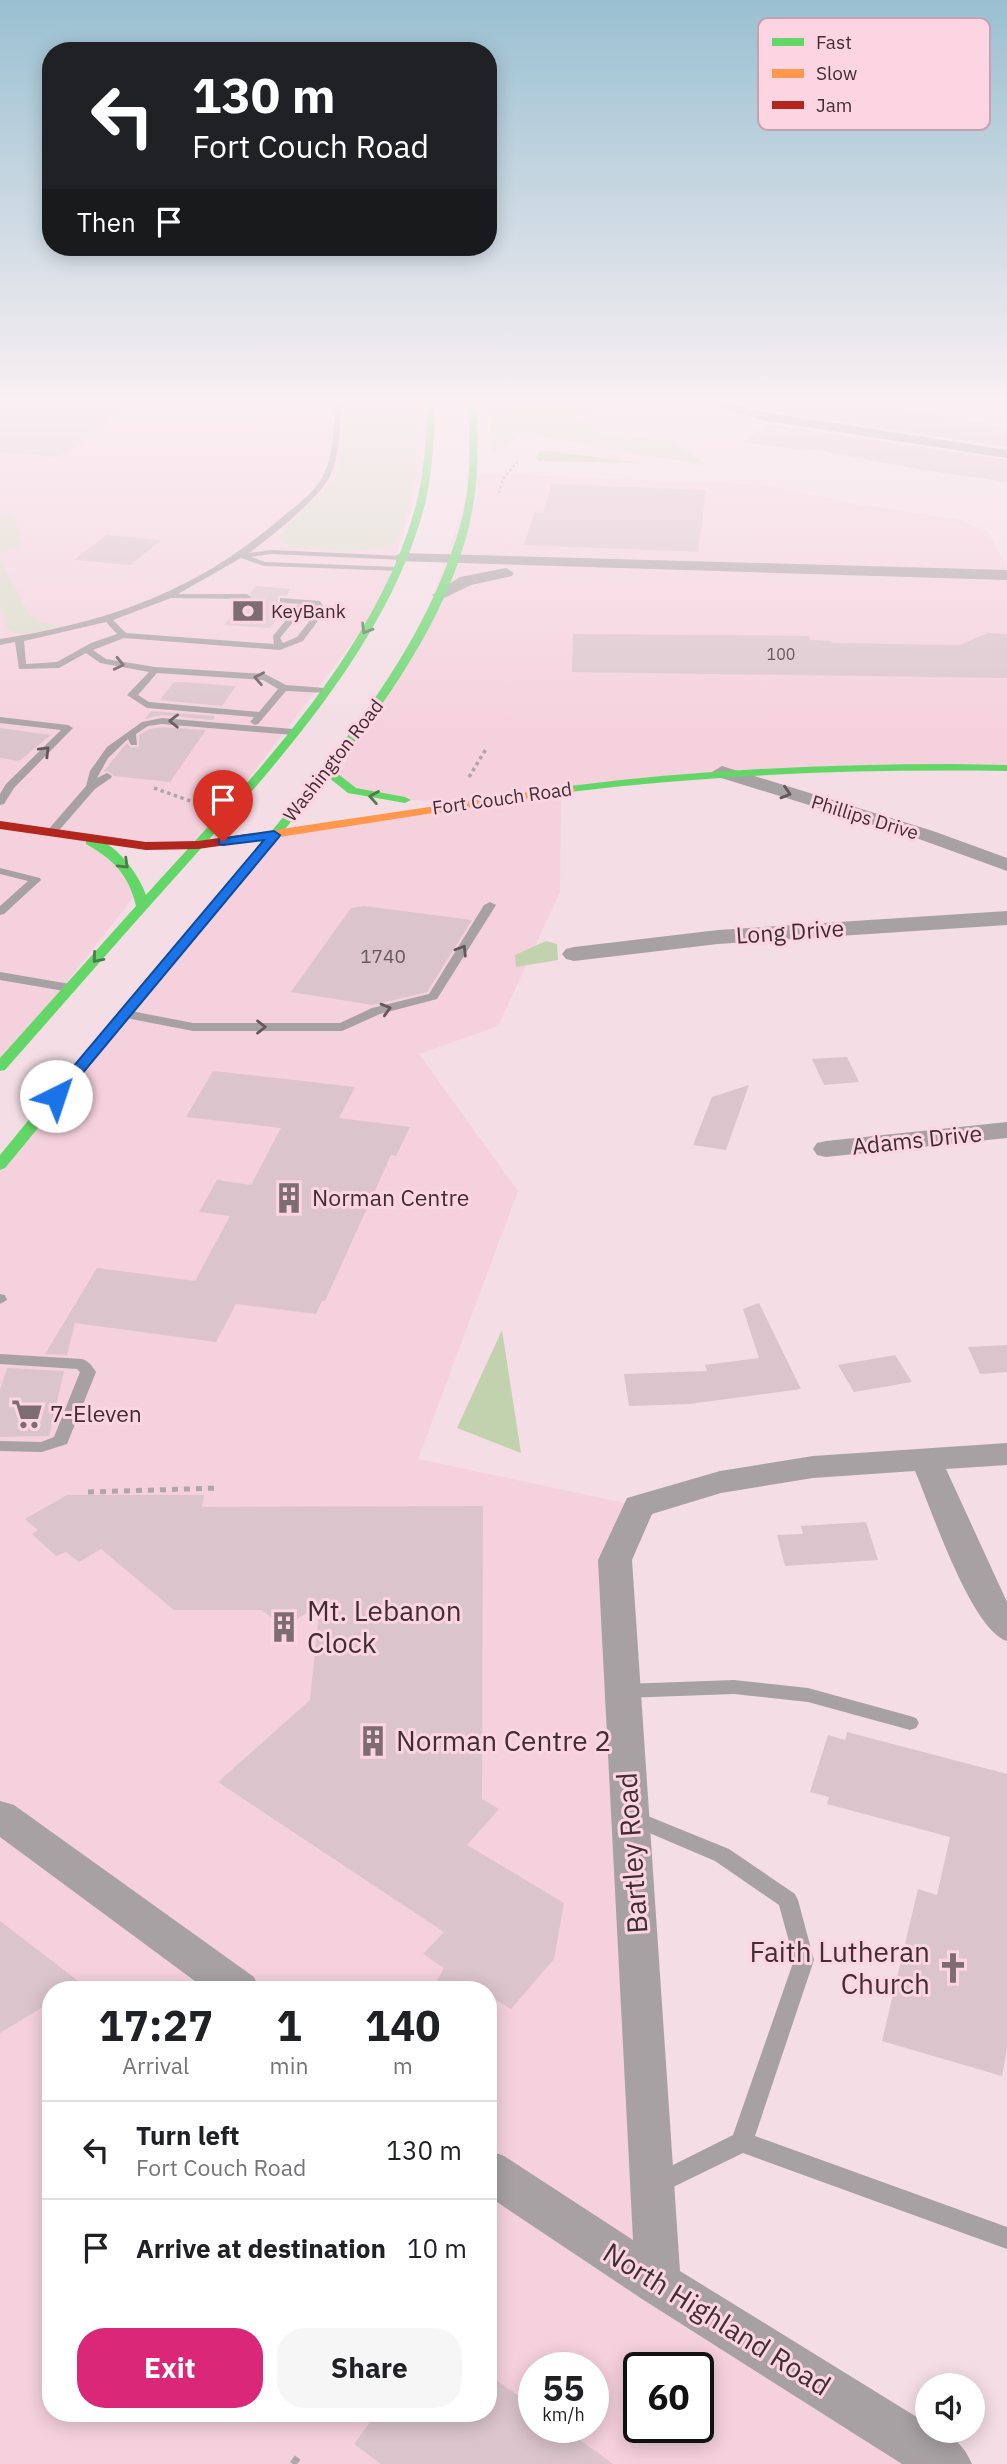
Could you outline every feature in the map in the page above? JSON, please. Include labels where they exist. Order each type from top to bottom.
[{"type":"main road","points":[[0,1067],[198,845],[325,691],[380,606],[400,563],[417,514]]},
{"type":"main road","name":"Washington Road","points":[[0,1165],[328,771],[395,679],[440,595],[461,539],[466,514]]},
{"type":"main road","name":"Fort Couch Road","points":[[0,825],[156,847],[198,845],[466,803],[722,772],[855,765],[1007,768]]},
{"type":"main road","points":[[328,771],[342,788],[357,793],[379,798],[466,803]]},
{"type":"main road","points":[[85,838],[129,867],[138,879],[142,906]]},
{"type":"street","points":[[461,539],[485,551],[552,565]]},
{"type":"street","points":[[400,563],[1007,575]]},
{"type":"street","points":[[440,595],[477,578],[552,565]]},
{"type":"street","name":"Phillips Drive","points":[[722,772],[926,835],[1007,864]]},
{"type":"street","name":"Long Drive","points":[[574,954],[718,937],[1007,918]]},
{"type":"street","name":"Adams Drive","points":[[827,1149],[1007,1130]]},
{"type":"street","name":"Bartley Road","points":[[659,2283],[615,1560],[639,1506],[720,1482],[813,1467],[1007,1454]]},
{"type":"street","points":[[926,1459],[985,1597],[1007,1628]]},
{"type":"street","points":[[0,1816],[227,1981]]},
{"type":"street","name":"North Highland Road","points":[[497,2177],[659,2283],[947,2464]]},
{"type":"lane","points":[[0,642],[109,621],[169,597],[241,556],[290,514]]},
{"type":"lane","points":[[241,556],[264,564],[400,563]]},
{"type":"lane","points":[[200,581],[228,596]]},
{"type":"lane","points":[[169,597],[247,597]]},
{"type":"lane","points":[[19,640],[22,667],[59,665],[86,649],[123,635],[280,647],[300,639],[323,610],[317,603],[283,600]]},
{"type":"lane","points":[[280,647],[276,638],[301,607],[317,603]]},
{"type":"lane","points":[[109,621],[123,635]]},
{"type":"lane","points":[[86,649],[103,661],[155,670],[265,677],[284,688],[325,691]]},
{"type":"lane","points":[[155,670],[132,695],[146,705],[261,715]]},
{"type":"lane","points":[[251,728],[284,688]]},
{"type":"lane","points":[[0,720],[68,728],[9,786],[0,802]]},
{"type":"lane","points":[[91,787],[91,775],[118,741],[132,738],[145,724],[162,720],[293,732]]},
{"type":"lane","points":[[51,833],[91,787],[107,776]]},
{"type":"lane","points":[[0,871],[36,880],[0,912]]},
{"type":"lane","points":[[126,1014],[192,1027],[342,1027],[376,1011],[433,996],[490,905]]},
{"type":"lane","points":[[0,976],[71,988]]},
{"type":"lane","points":[[0,1359],[82,1364],[88,1372],[61,1440],[42,1447],[0,1446]]},
{"type":"lane","points":[[623,1691],[734,1687],[808,1695],[910,1723]]},
{"type":"lane","points":[[630,1817],[722,1855],[788,1900],[804,1960],[742,2142],[653,2187]]},
{"type":"lane","points":[[742,2142],[1007,2238]]},
{"type":"path","points":[[465,784],[486,749]]},
{"type":"path","points":[[154,788],[196,803]]},
{"type":"path","points":[[88,1492],[220,1488]]},
{"type":"shaded area","points":[[0,514],[409,514],[380,606],[198,845],[87,838],[140,889],[0,1067]]},
{"type":"shaded area","points":[[14,514],[21,546],[0,553],[0,515]]},
{"type":"shaded area","points":[[300,514],[407,514],[397,541],[376,549],[310,549],[286,545],[278,536]]},
{"type":"shaded area","points":[[460,514],[922,514],[955,519],[987,531],[1007,567],[1007,768],[918,766],[561,789],[560,892],[498,1026],[419,1054],[518,1191],[418,1459],[639,1506],[615,1561],[658,2283],[947,2464],[0,2464],[0,1165],[274,835],[461,803],[379,798],[334,781],[420,636]]},
{"type":"shaded area","points":[[0,560],[29,614],[39,622],[62,626],[22,634],[7,630],[0,601]]},
{"type":"shaded area","points":[[546,941],[557,944],[558,960],[516,967],[515,955]]},
{"type":"shaded area","points":[[502,1330],[521,1453],[457,1428]]},
{"type":"building","points":[[534,514],[703,514],[698,552],[524,545]]},
{"type":"building","points":[[106,535],[161,540],[131,565],[74,560]]},
{"type":"building","name":"KeyBank","points":[[256,586],[291,589],[286,596],[278,596],[278,604],[287,606],[270,628],[224,625],[243,602],[252,600],[250,593]]},
{"type":"building","points":[[988,633],[1007,634],[1007,678],[572,672],[573,634],[809,636],[810,640],[832,643],[959,645]]},
{"type":"building","points":[[174,682],[236,686],[222,706],[160,700]]},
{"type":"building","points":[[151,711],[215,716],[213,720],[162,715],[145,719]]},
{"type":"building","points":[[162,727],[206,730],[170,782],[114,776],[108,771],[103,772],[127,743],[131,748],[139,747],[139,735],[149,729]]},
{"type":"building","points":[[0,728],[51,735],[19,761],[0,758]]},
{"type":"building","points":[[364,906],[472,920],[427,992],[373,1005],[291,992],[351,908]]},
{"type":"building","points":[[847,1057],[859,1082],[824,1085],[812,1059]]},
{"type":"building","name":"Norman Centre","points":[[213,1071],[355,1087],[339,1118],[410,1127],[396,1156],[391,1155],[325,1301],[322,1301],[316,1314],[236,1304],[216,1342],[75,1323],[67,1355],[45,1354],[97,1268],[195,1281],[230,1216],[199,1212],[217,1180],[251,1185],[281,1128],[186,1117]]},
{"type":"building","points":[[749,1085],[726,1150],[693,1145],[712,1097]]},
{"type":"building","points":[[759,1303],[801,1389],[689,1404],[629,1406],[624,1374],[707,1371],[705,1365],[759,1358],[743,1309]]},
{"type":"building","points":[[1007,1345],[1007,1372],[980,1374],[968,1347]]},
{"type":"building","points":[[895,1355],[912,1382],[854,1392],[838,1365]]},
{"type":"building","name":"7-Eleven","points":[[7,1368],[64,1371],[49,1436],[0,1437],[0,1390]]},
{"type":"building","name":"Norman Centre 2","points":[[67,1495],[204,1495],[202,1507],[483,1506],[482,1799],[499,1809],[467,1845],[564,1903],[554,1959],[511,2009],[497,2000],[497,1981],[437,1980],[444,1968],[423,1954],[444,1932],[218,1782],[310,1700],[320,1604],[284,1628],[262,1610],[174,1610],[101,1549],[79,1562],[66,1552],[56,1556],[32,1534],[38,1530],[25,1519]]},
{"type":"building","points":[[866,1522],[878,1560],[785,1566],[777,1535],[803,1534],[801,1526]]},
{"type":"building","name":"Faith Lutheran Church","points":[[847,1732],[1007,1774],[1007,2049],[1002,2076],[882,2041],[918,1889],[937,1895],[950,1837],[827,1804],[829,1797],[810,1792],[828,1735],[845,1740]]},
{"type":"building","points":[[0,1921],[78,1981],[42,1981],[42,2007],[0,2033]]},
{"type":"building","points":[[497,2380],[518,2396],[518,2443],[584,2443],[613,2464],[381,2464],[354,2444],[370,2422],[497,2422]]},
{"type":"traffic: fast","points":[[0,1067],[239,799],[310,713],[342,668],[370,621],[395,571],[417,514]]},
{"type":"traffic: fast","points":[[0,1165],[315,786],[376,705],[404,663],[428,619],[449,573],[468,514]]},
{"type":"traffic: fast","points":[[570,789],[679,777],[788,770],[1007,768]]},
{"type":"traffic: fast","points":[[328,771],[352,791],[405,800]]},
{"type":"traffic: fast","points":[[90,841],[110,853],[125,867],[136,884],[142,906]]},
{"type":"traffic: slow","points":[[247,838],[570,789]]},
{"type":"traffic: jam","points":[[0,825],[146,846],[198,845],[247,838]]},
{"type":"place","name":"KeyBank","points":[[248,611]]},
{"type":"place","name":"Norman Centre","points":[[289,1198]]},
{"type":"place","name":"7-Eleven","points":[[27,1414]]},
{"type":"place","name":"Mt. Lebanon Clock","points":[[284,1627]]},
{"type":"place","name":"Norman Centre 2","points":[[373,1741]]},
{"type":"place","name":"Faith Lutheran Church","points":[[953,1968]]},
{"type":"route","points":[[56,1096],[274,835],[223,842]]}]
